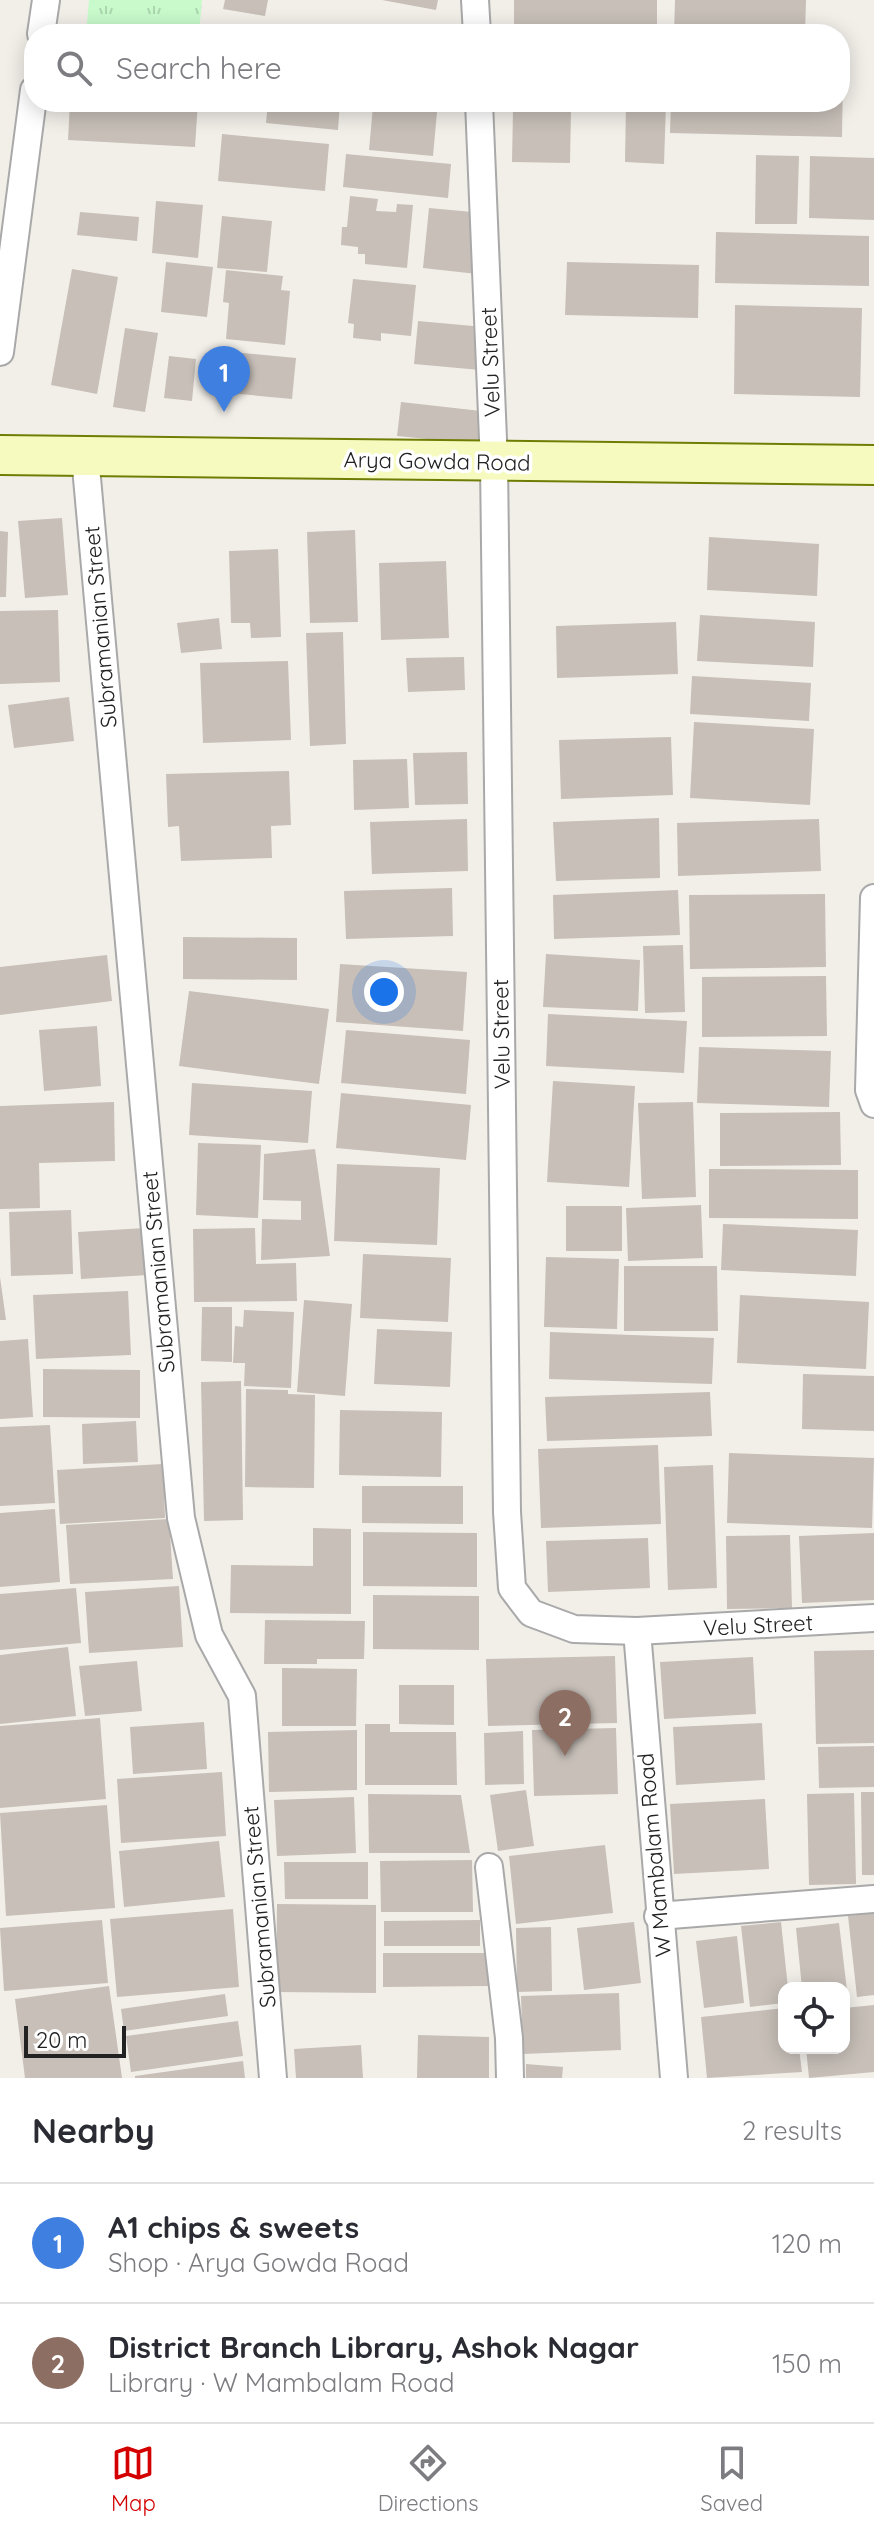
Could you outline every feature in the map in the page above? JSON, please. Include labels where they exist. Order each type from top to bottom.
[{"type":"main road","name":"Arya Gowda Road","points":[[0,455],[874,465]]},
{"type":"street","points":[[42,24],[46,0]]},
{"type":"street","points":[[475,0],[476,24]]},
{"type":"street","points":[[0,352],[31,112]]},
{"type":"street","name":"Velu Street","points":[[479,112],[494,463],[507,1512],[512,1588],[531,1613],[574,1629],[637,1631],[874,1618]]},
{"type":"street","name":"Subramanian Street","points":[[85,456],[181,1518],[209,1635],[242,1696],[273,2078]]},
{"type":"street","points":[[874,898],[869,1090],[874,1104]]},
{"type":"street","name":"W Mambalam Road","points":[[637,1631],[658,1916],[674,2078]]},
{"type":"street","points":[[489,1867],[509,2038],[510,2078]]},
{"type":"street","points":[[658,1916],[874,1899]]},
{"type":"green space","points":[[89,0],[202,0],[200,24],[87,24]]},
{"type":"building","points":[[225,0],[268,0],[265,16],[223,9]]},
{"type":"building","points":[[382,0],[438,0],[436,10]]},
{"type":"building","points":[[514,0],[657,0],[657,24],[514,24]]},
{"type":"building","points":[[675,0],[806,0],[805,24],[674,24]]},
{"type":"building","points":[[69,112],[197,112],[195,147],[68,140]]},
{"type":"building","points":[[267,112],[339,112],[338,130],[266,123]]},
{"type":"building","points":[[372,112],[437,112],[433,156],[369,150]]},
{"type":"building","points":[[513,112],[571,112],[570,163],[512,162]]},
{"type":"building","points":[[626,112],[666,112],[664,164],[625,162]]},
{"type":"building","points":[[671,112],[842,112],[842,137],[670,133]]},
{"type":"building","points":[[222,134],[329,144],[325,191],[218,181]]},
{"type":"building","points":[[346,154],[451,164],[448,198],[343,187]]},
{"type":"building","points":[[756,155],[799,156],[797,224],[755,224]]},
{"type":"building","points":[[810,156],[874,158],[874,220],[809,218]]},
{"type":"building","points":[[350,196],[378,199],[376,211],[396,212],[397,204],[413,205],[407,268],[365,264],[365,254],[358,254],[358,247],[341,245],[342,227],[347,227]]},
{"type":"building","points":[[156,201],[203,205],[198,258],[152,253]]},
{"type":"building","points":[[429,208],[483,213],[477,274],[423,268]]},
{"type":"building","points":[[80,212],[139,217],[137,241],[77,235]]},
{"type":"building","points":[[222,216],[272,221],[267,272],[217,268]]},
{"type":"building","points":[[716,232],[869,236],[869,286],[715,283]]},
{"type":"building","points":[[166,262],[213,267],[207,317],[161,312]]},
{"type":"building","points":[[567,262],[699,265],[698,318],[565,315]]},
{"type":"building","points":[[72,269],[118,277],[97,394],[51,385]]},
{"type":"building","points":[[226,270],[283,276],[281,290],[290,291],[285,345],[226,339],[229,303],[223,302]]},
{"type":"building","points":[[353,279],[416,285],[411,336],[381,333],[381,341],[353,338],[354,324],[348,323]]},
{"type":"building","points":[[735,305],[862,308],[860,397],[734,394]]},
{"type":"building","points":[[418,321],[484,327],[480,370],[414,364]]},
{"type":"building","points":[[125,328],[158,333],[145,412],[113,407]]},
{"type":"building","points":[[211,350],[296,358],[292,399],[207,391]]},
{"type":"building","points":[[169,356],[196,359],[192,401],[164,398]]},
{"type":"building","points":[[401,402],[481,411],[478,444],[397,436]]},
{"type":"building","points":[[62,518],[68,595],[25,598],[18,521]]},
{"type":"building","points":[[355,530],[358,622],[310,623],[307,532]]},
{"type":"building","points":[[0,531],[8,532],[6,597],[0,597]]},
{"type":"building","points":[[709,537],[819,544],[817,596],[707,590]]},
{"type":"building","points":[[278,549],[281,637],[251,638],[250,623],[231,623],[229,551]]},
{"type":"building","points":[[446,561],[449,638],[381,640],[379,563]]},
{"type":"building","points":[[58,610],[60,682],[0,684],[0,611]]},
{"type":"building","points":[[700,615],[815,622],[813,667],[697,661]]},
{"type":"building","points":[[219,618],[222,649],[181,653],[177,623]]},
{"type":"building","points":[[676,622],[678,674],[557,678],[556,626]]},
{"type":"building","points":[[343,632],[346,744],[310,746],[306,633]]},
{"type":"building","points":[[464,657],[465,690],[408,692],[406,658]]},
{"type":"building","points":[[288,661],[291,740],[203,743],[200,663]]},
{"type":"building","points":[[692,676],[811,683],[809,721],[690,714]]},
{"type":"building","points":[[69,697],[74,741],[14,748],[8,705]]},
{"type":"building","points":[[694,722],[814,729],[810,805],[690,798]]},
{"type":"building","points":[[671,737],[673,795],[561,799],[559,740]]},
{"type":"building","points":[[467,752],[468,804],[415,805],[413,753]]},
{"type":"building","points":[[407,759],[409,808],[354,810],[353,760]]},
{"type":"building","points":[[289,771],[291,825],[271,826],[272,858],[181,861],[179,826],[168,827],[166,774]]},
{"type":"building","points":[[659,818],[660,878],[556,881],[553,822]]},
{"type":"building","points":[[467,819],[468,871],[372,874],[370,822]]},
{"type":"building","points":[[819,819],[821,871],[678,876],[677,823]]},
{"type":"building","points":[[452,888],[453,936],[346,939],[344,891]]},
{"type":"building","points":[[678,890],[680,935],[554,939],[553,895]]},
{"type":"building","points":[[825,894],[826,967],[690,969],[689,895]]},
{"type":"building","points":[[183,937],[297,938],[297,980],[183,979]]},
{"type":"building","points":[[683,945],[685,1012],[645,1013],[643,946]]},
{"type":"building","points":[[546,954],[640,960],[638,1011],[543,1007]]},
{"type":"building","points":[[107,955],[112,1001],[0,1015],[0,967]]},
{"type":"building","points":[[340,964],[467,972],[463,1031],[336,1022]]},
{"type":"building","points":[[826,976],[827,1036],[702,1037],[702,977]]},
{"type":"building","points":[[189,991],[329,1009],[319,1084],[179,1066]]},
{"type":"building","points":[[548,1014],[687,1021],[684,1073],[546,1066]]},
{"type":"building","points":[[97,1026],[101,1086],[44,1091],[39,1030]]},
{"type":"building","points":[[346,1030],[470,1040],[466,1094],[341,1083]]},
{"type":"building","points":[[699,1047],[831,1051],[829,1107],[697,1103]]},
{"type":"building","points":[[553,1081],[635,1086],[629,1187],[547,1182]]},
{"type":"building","points":[[192,1083],[312,1091],[308,1143],[189,1135]]},
{"type":"building","points":[[341,1093],[471,1105],[466,1160],[336,1148]]},
{"type":"building","points":[[114,1102],[115,1161],[39,1163],[40,1208],[0,1209],[0,1106]]},
{"type":"building","points":[[693,1102],[696,1197],[642,1199],[638,1103]]},
{"type":"building","points":[[840,1112],[841,1165],[720,1166],[720,1113]]},
{"type":"building","points":[[198,1143],[261,1145],[258,1218],[196,1215]]},
{"type":"building","points":[[315,1149],[330,1256],[261,1260],[262,1219],[301,1220],[301,1201],[263,1200],[264,1154]]},
{"type":"building","points":[[337,1164],[440,1168],[437,1245],[334,1241]]},
{"type":"building","points":[[709,1169],[858,1170],[858,1219],[709,1218]]},
{"type":"building","points":[[701,1205],[703,1258],[628,1261],[626,1208]]},
{"type":"building","points":[[566,1206],[622,1206],[622,1251],[566,1251]]},
{"type":"building","points":[[71,1210],[73,1274],[11,1276],[9,1212]]},
{"type":"building","points":[[723,1224],[858,1230],[856,1276],[721,1270]]},
{"type":"building","points":[[145,1228],[148,1275],[81,1279],[78,1232]]},
{"type":"building","points":[[255,1228],[256,1264],[296,1263],[297,1301],[194,1302],[193,1229]]},
{"type":"building","points":[[363,1254],[451,1258],[448,1322],[360,1318]]},
{"type":"building","points":[[546,1257],[619,1259],[617,1329],[544,1327]]},
{"type":"building","points":[[624,1266],[717,1266],[718,1331],[624,1331]]},
{"type":"building","points":[[0,1277],[6,1320],[0,1320]]},
{"type":"building","points":[[128,1291],[131,1355],[36,1359],[33,1295]]},
{"type":"building","points":[[740,1295],[869,1302],[866,1369],[737,1363]]},
{"type":"building","points":[[304,1300],[352,1304],[345,1396],[297,1392]]},
{"type":"building","points":[[202,1307],[232,1307],[232,1362],[201,1361]]},
{"type":"building","points":[[244,1310],[294,1312],[291,1388],[244,1386],[245,1363],[233,1363],[235,1326],[243,1327]]},
{"type":"building","points":[[377,1329],[452,1332],[450,1387],[374,1384]]},
{"type":"building","points":[[550,1332],[714,1338],[712,1384],[549,1379]]},
{"type":"building","points":[[28,1339],[33,1417],[0,1419],[0,1341]]},
{"type":"building","points":[[43,1369],[140,1370],[140,1418],[43,1417]]},
{"type":"building","points":[[803,1374],[874,1376],[874,1431],[802,1429]]},
{"type":"building","points":[[241,1381],[243,1520],[204,1521],[201,1382]]},
{"type":"building","points":[[246,1389],[288,1390],[288,1394],[315,1395],[314,1488],[245,1487]]},
{"type":"building","points":[[710,1392],[712,1436],[547,1441],[545,1397]]},
{"type":"building","points":[[340,1410],[442,1412],[441,1477],[339,1475]]},
{"type":"building","points":[[136,1421],[138,1462],[83,1464],[82,1424]]},
{"type":"building","points":[[50,1425],[55,1503],[0,1506],[0,1427]]},
{"type":"building","points":[[658,1445],[661,1524],[541,1528],[538,1449]]},
{"type":"building","points":[[729,1453],[874,1458],[872,1528],[727,1523]]},
{"type":"building","points":[[163,1464],[165,1518],[60,1524],[57,1470]]},
{"type":"building","points":[[713,1465],[717,1588],[668,1590],[664,1467]]},
{"type":"building","points":[[362,1486],[463,1486],[463,1524],[362,1523]]},
{"type":"building","points":[[55,1509],[60,1582],[0,1587],[0,1513]]},
{"type":"building","points":[[169,1519],[173,1579],[70,1584],[66,1525]]},
{"type":"building","points":[[313,1528],[351,1529],[351,1614],[230,1613],[231,1565],[313,1566]]},
{"type":"building","points":[[363,1532],[477,1533],[477,1587],[363,1586]]},
{"type":"building","points":[[874,1533],[874,1600],[802,1603],[799,1536]]},
{"type":"building","points":[[790,1535],[792,1608],[727,1609],[726,1536]]},
{"type":"building","points":[[648,1538],[650,1588],[548,1592],[546,1541]]},
{"type":"building","points":[[179,1586],[183,1647],[89,1653],[85,1592]]},
{"type":"building","points":[[76,1588],[81,1643],[0,1650],[0,1594]]},
{"type":"building","points":[[373,1595],[479,1596],[479,1650],[373,1649]]},
{"type":"building","points":[[265,1620],[365,1621],[364,1659],[317,1659],[317,1664],[264,1664]]},
{"type":"building","points":[[68,1647],[76,1716],[0,1724],[0,1655]]},
{"type":"building","points":[[874,1650],[874,1743],[816,1744],[814,1651]]},
{"type":"building","points":[[615,1656],[617,1723],[488,1726],[486,1659]]},
{"type":"building","points":[[753,1657],[756,1714],[664,1719],[660,1662]]},
{"type":"building","points":[[137,1661],[142,1711],[85,1716],[79,1666]]},
{"type":"building","points":[[282,1668],[357,1669],[356,1726],[282,1726]]},
{"type":"building","points":[[399,1685],[454,1685],[454,1725],[399,1724]]},
{"type":"building","points":[[100,1718],[106,1799],[0,1808],[0,1726]]},
{"type":"building","points":[[204,1722],[207,1769],[133,1774],[130,1727]]},
{"type":"building","points":[[762,1723],[765,1780],[676,1785],[673,1727]]},
{"type":"building","points":[[365,1724],[390,1724],[390,1732],[456,1732],[457,1785],[365,1785]]},
{"type":"building","points":[[616,1728],[618,1794],[534,1796],[532,1730]]},
{"type":"building","points":[[357,1730],[357,1790],[269,1792],[268,1732]]},
{"type":"building","points":[[523,1731],[524,1784],[485,1785],[484,1733]]},
{"type":"building","points":[[874,1746],[874,1787],[819,1788],[818,1747]]},
{"type":"building","points":[[222,1772],[226,1836],[121,1843],[117,1779]]},
{"type":"building","points":[[526,1790],[534,1846],[498,1851],[490,1795]]},
{"type":"building","points":[[861,1792],[874,1792],[874,1875],[862,1875]]},
{"type":"building","points":[[854,1793],[856,1884],[809,1885],[807,1794]]},
{"type":"building","points":[[368,1794],[461,1795],[470,1853],[369,1853]]},
{"type":"building","points":[[354,1797],[356,1853],[277,1856],[274,1800]]},
{"type":"building","points":[[765,1799],[769,1869],[674,1874],[670,1804]]},
{"type":"building","points":[[107,1805],[115,1908],[6,1916],[0,1813]]},
{"type":"building","points":[[219,1841],[225,1897],[124,1907],[119,1851]]},
{"type":"building","points":[[605,1845],[613,1913],[516,1924],[509,1856]]},
{"type":"building","points":[[472,1860],[473,1912],[381,1912],[380,1861]]},
{"type":"building","points":[[284,1862],[368,1862],[368,1899],[285,1899]]},
{"type":"building","points":[[277,1904],[376,1905],[376,1993],[276,1992]]},
{"type":"building","points":[[233,1909],[239,1987],[117,1997],[110,1919]]},
{"type":"building","points":[[874,1913],[874,1995],[857,1997],[848,1916]]},
{"type":"building","points":[[102,1920],[108,1983],[4,1991],[0,1928]]},
{"type":"building","points":[[480,1920],[480,1946],[384,1946],[384,1921]]},
{"type":"building","points":[[634,1922],[641,1983],[584,1990],[577,1928]]},
{"type":"building","points":[[781,1922],[787,1982],[778,1982],[778,2004],[750,2007],[741,1926]]},
{"type":"building","points":[[839,1923],[846,1982],[801,1982],[796,1928]]},
{"type":"building","points":[[551,1927],[552,1991],[517,1992],[516,1928]]},
{"type":"building","points":[[737,1936],[744,2003],[704,2008],[696,1941]]},
{"type":"building","points":[[383,1953],[488,1953],[488,1986],[383,1987]]},
{"type":"building","points":[[109,1986],[122,2078],[25,2078],[15,1999]]},
{"type":"building","points":[[619,1993],[621,2050],[523,2054],[521,1996]]},
{"type":"building","points":[[225,1994],[228,2016],[124,2031],[121,2009]]},
{"type":"building","points":[[874,2005],[874,2072],[809,2078],[807,2054],[850,2054],[850,2007]]},
{"type":"building","points":[[778,2009],[778,2054],[800,2054],[802,2072],[707,2078],[701,2017]]},
{"type":"building","points":[[238,2021],[243,2056],[131,2072],[126,2036]]},
{"type":"building","points":[[418,2035],[489,2037],[489,2078],[417,2078]]},
{"type":"building","points":[[361,2045],[363,2078],[296,2078],[294,2049]]},
{"type":"building","points":[[243,2061],[245,2078],[135,2078],[135,2076]]},
{"type":"building","points":[[526,2064],[563,2067],[562,2078],[526,2078]]},
{"type":"place","name":"A1 chips & sweets","points":[[224,412]]},
{"type":"place","name":"District Branch Library, Ashok Nagar","points":[[565,1756]]}]
